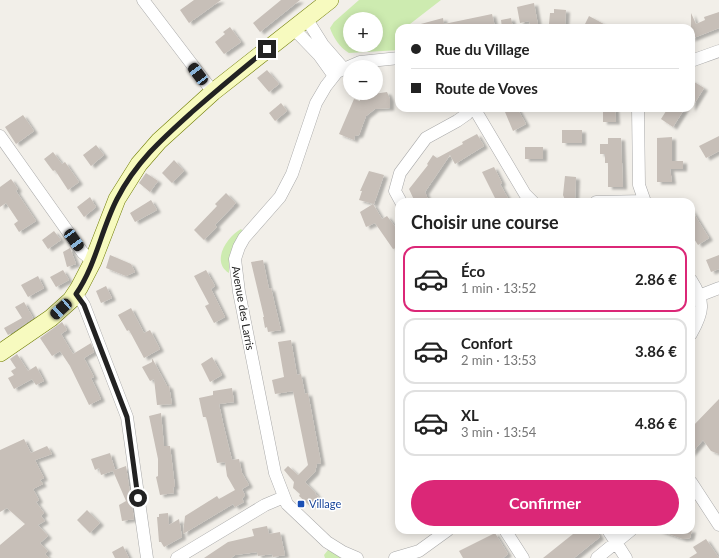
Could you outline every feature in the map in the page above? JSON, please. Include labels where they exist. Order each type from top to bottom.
[{"type":"street","points":[[143,0],[213,92]]},
{"type":"street","points":[[0,353],[51,318],[76,294],[93,261],[117,199],[139,164],[159,141],[213,92],[330,0]]},
{"type":"street","points":[[300,23],[319,55],[338,72]]},
{"type":"street","points":[[300,23],[323,45],[338,72]]},
{"type":"street","points":[[695,60],[719,51]]},
{"type":"street","points":[[338,72],[366,60],[395,58]]},
{"type":"street","name":"Avenue des Larris","points":[[338,72],[326,86],[316,103],[292,174],[280,197],[244,238],[235,259],[239,292],[275,473],[284,497],[287,504],[320,536],[343,552],[357,558]]},
{"type":"street","points":[[399,198],[395,191],[400,173],[421,144],[426,138],[468,112]]},
{"type":"street","points":[[476,112],[525,194],[529,198]]},
{"type":"street","points":[[638,112],[639,185],[644,198]]},
{"type":"street","points":[[0,136],[83,253],[93,261]]},
{"type":"street","points":[[695,286],[701,295],[699,320],[695,327]]},
{"type":"street","points":[[701,295],[719,288]]},
{"type":"street","points":[[76,294],[84,305],[127,417],[147,558]]},
{"type":"street","points":[[695,488],[719,525]]},
{"type":"street","points":[[176,558],[265,505],[284,497]]},
{"type":"street","points":[[395,558],[415,556],[419,551],[442,534]]},
{"type":"street","points":[[508,534],[523,558]]},
{"type":"street","points":[[610,534],[626,558]]},
{"type":"street","points":[[597,558],[626,534]]},
{"type":"green space","points":[[359,0],[441,0],[410,24],[395,24],[395,50],[383,51],[383,12],[345,12]]},
{"type":"green space","points":[[343,14],[343,48],[333,35],[330,28]]},
{"type":"green space","points":[[241,229],[243,231],[229,258],[229,273],[221,262],[221,256],[226,243],[236,232]]},
{"type":"green space","points":[[328,550],[343,558],[325,558],[324,555]]},
{"type":"building","points":[[194,0],[221,0],[189,23],[180,10]]},
{"type":"building","points":[[281,0],[300,0],[260,32],[253,23]]},
{"type":"building","points":[[534,3],[538,24],[530,24],[529,21],[520,23],[517,7]]},
{"type":"building","points":[[554,9],[566,10],[565,24],[549,24],[550,13],[554,13]]},
{"type":"building","points":[[719,12],[719,28],[695,37],[695,24],[691,24],[691,13],[696,24],[705,20],[704,17]]},
{"type":"building","points":[[492,14],[494,24],[444,24]]},
{"type":"building","points":[[589,16],[604,24],[585,24]]},
{"type":"building","points":[[443,18],[444,24],[421,24]]},
{"type":"building","points":[[511,18],[512,24],[502,24],[501,20]]},
{"type":"building","points":[[230,27],[241,42],[224,54],[215,42],[225,34],[223,32]]},
{"type":"building","points":[[267,70],[279,84],[269,92],[257,78]]},
{"type":"building","points":[[695,82],[704,88],[695,103]]},
{"type":"building","points":[[387,92],[390,99],[390,108],[375,109],[366,116],[359,135],[355,136],[354,140],[339,134],[354,100],[383,100],[383,93]]},
{"type":"building","points":[[281,103],[287,111],[275,121],[269,113]]},
{"type":"building","points":[[505,112],[519,112],[526,124],[513,131]]},
{"type":"building","points":[[603,112],[615,112],[616,122],[603,122]]},
{"type":"building","points":[[665,112],[682,112],[673,127],[661,119]]},
{"type":"building","points":[[23,115],[34,131],[16,144],[5,127]]},
{"type":"building","points":[[562,130],[582,130],[582,143],[562,143]]},
{"type":"building","points":[[477,134],[484,146],[455,164],[450,155],[425,192],[427,198],[413,198],[409,189],[428,165],[427,164],[433,155],[437,158],[463,144],[462,142]]},
{"type":"building","points":[[719,136],[719,151],[706,158],[699,146]]},
{"type":"building","points":[[672,137],[672,161],[683,161],[683,169],[670,169],[672,182],[657,182],[657,138]]},
{"type":"building","points":[[608,138],[621,138],[623,187],[608,187],[608,163],[605,163],[605,154],[600,154],[600,144],[608,144]]},
{"type":"building","points":[[96,145],[104,155],[91,166],[83,155]]},
{"type":"building","points":[[525,147],[543,147],[543,159],[525,159]]},
{"type":"building","points":[[53,152],[62,164],[65,162],[79,182],[68,190],[55,170],[53,171],[44,159]]},
{"type":"building","points":[[174,160],[184,171],[172,183],[162,173]]},
{"type":"building","points":[[494,167],[502,183],[500,184],[508,198],[495,198],[482,172]]},
{"type":"building","points":[[369,171],[384,175],[374,204],[359,200],[362,191],[360,191]]},
{"type":"building","points":[[146,173],[158,181],[150,192],[139,183]]},
{"type":"building","points":[[565,176],[576,177],[575,198],[564,198],[563,195]]},
{"type":"building","points":[[11,179],[18,189],[16,191],[36,221],[19,232],[14,224],[18,221],[6,203],[0,207],[0,187]]},
{"type":"building","points":[[226,193],[236,203],[215,225],[217,227],[204,240],[194,230],[217,206],[215,204]]},
{"type":"building","points":[[90,197],[96,207],[84,217],[77,207]]},
{"type":"building","points":[[151,200],[157,210],[135,222],[130,213]]},
{"type":"building","points":[[373,204],[382,219],[387,216],[395,227],[395,248],[393,249],[375,223],[366,227],[360,212]]},
{"type":"building","points":[[695,215],[709,238],[698,245],[695,240]]},
{"type":"building","points":[[54,231],[61,240],[48,249],[42,240]]},
{"type":"building","points":[[70,248],[76,264],[67,267],[63,252]]},
{"type":"building","points":[[110,255],[131,264],[135,272],[126,276],[106,268]]},
{"type":"building","points":[[719,255],[719,269],[711,272],[706,260]]},
{"type":"building","points":[[263,260],[269,289],[271,288],[281,330],[268,332],[267,327],[265,328],[264,317],[251,262]]},
{"type":"building","points":[[63,270],[69,280],[56,287],[50,277]]},
{"type":"building","points":[[206,270],[215,286],[211,289],[225,317],[214,323],[205,306],[209,304],[194,276]]},
{"type":"building","points":[[38,276],[44,288],[28,297],[21,285]]},
{"type":"building","points":[[106,286],[112,298],[101,303],[96,291]]},
{"type":"building","points":[[24,302],[33,318],[8,335],[4,328],[22,318],[15,307]]},
{"type":"building","points":[[131,308],[144,333],[150,330],[160,349],[144,358],[129,330],[127,331],[118,315]]},
{"type":"building","points":[[62,322],[67,330],[61,334],[73,354],[91,343],[94,352],[84,358],[94,377],[91,378],[101,399],[89,405],[70,366],[60,351],[52,356],[40,338]]},
{"type":"building","points":[[291,340],[297,375],[301,374],[305,394],[308,393],[321,463],[317,464],[315,472],[305,482],[319,497],[310,506],[293,488],[294,482],[284,470],[288,466],[298,475],[308,465],[293,391],[275,394],[272,380],[284,377],[278,342]]},
{"type":"building","points":[[17,354],[28,371],[36,366],[44,381],[36,385],[32,379],[14,389],[8,378],[14,375],[11,371],[16,368],[10,359]]},
{"type":"building","points":[[212,357],[222,375],[210,382],[201,364]]},
{"type":"building","points":[[152,358],[167,386],[169,386],[172,404],[157,405],[154,379],[150,381],[142,367],[152,362]]},
{"type":"building","points":[[232,388],[234,402],[219,404],[232,460],[239,459],[242,473],[249,485],[242,489],[245,495],[242,499],[244,502],[235,507],[233,504],[183,534],[185,516],[217,496],[219,499],[235,490],[227,476],[225,462],[217,463],[206,417],[203,417],[199,398],[213,395],[213,391]]},
{"type":"building","points":[[719,399],[719,454],[711,451],[703,440],[695,449],[695,424]]},
{"type":"building","points":[[161,413],[164,446],[170,446],[175,487],[173,487],[174,493],[160,495],[156,477],[158,476],[158,459],[149,416]]},
{"type":"building","points":[[24,439],[31,453],[47,446],[52,454],[35,460],[44,478],[40,480],[43,484],[33,489],[39,500],[36,502],[44,513],[41,516],[45,521],[38,525],[48,536],[40,543],[48,551],[45,554],[49,558],[0,558],[0,545],[25,524],[7,508],[0,512],[0,450]]},
{"type":"building","points":[[110,453],[115,470],[126,466],[134,519],[122,521],[119,505],[126,501],[113,471],[101,475],[99,468],[95,470],[91,459]]},
{"type":"building","points":[[87,510],[100,523],[90,533],[77,520]]},
{"type":"building","points":[[168,513],[169,525],[179,519],[182,537],[164,547],[161,542],[159,542],[157,517],[159,517],[159,514]]},
{"type":"building","points":[[267,526],[269,534],[280,532],[285,555],[273,557],[272,554],[258,556],[257,552],[235,555],[231,558],[204,558],[228,542],[254,536],[252,529]]},
{"type":"building","points":[[496,534],[508,554],[503,558],[463,558],[459,551]]},
{"type":"building","points":[[573,534],[598,534],[600,537],[574,558],[543,558]]},
{"type":"building","points":[[669,534],[691,534],[690,538],[683,539]]},
{"type":"building","points":[[706,539],[719,558],[689,558],[697,553],[693,547]]},
{"type":"building","points":[[123,546],[129,558],[115,558],[112,552]]},
{"type":"place","name":"Village","points":[[301,504]]},
{"type":"route","points":[[138,498],[127,417],[120,395],[84,305],[76,294],[93,261],[117,199],[139,164],[159,141],[213,92],[267,49]]}]
